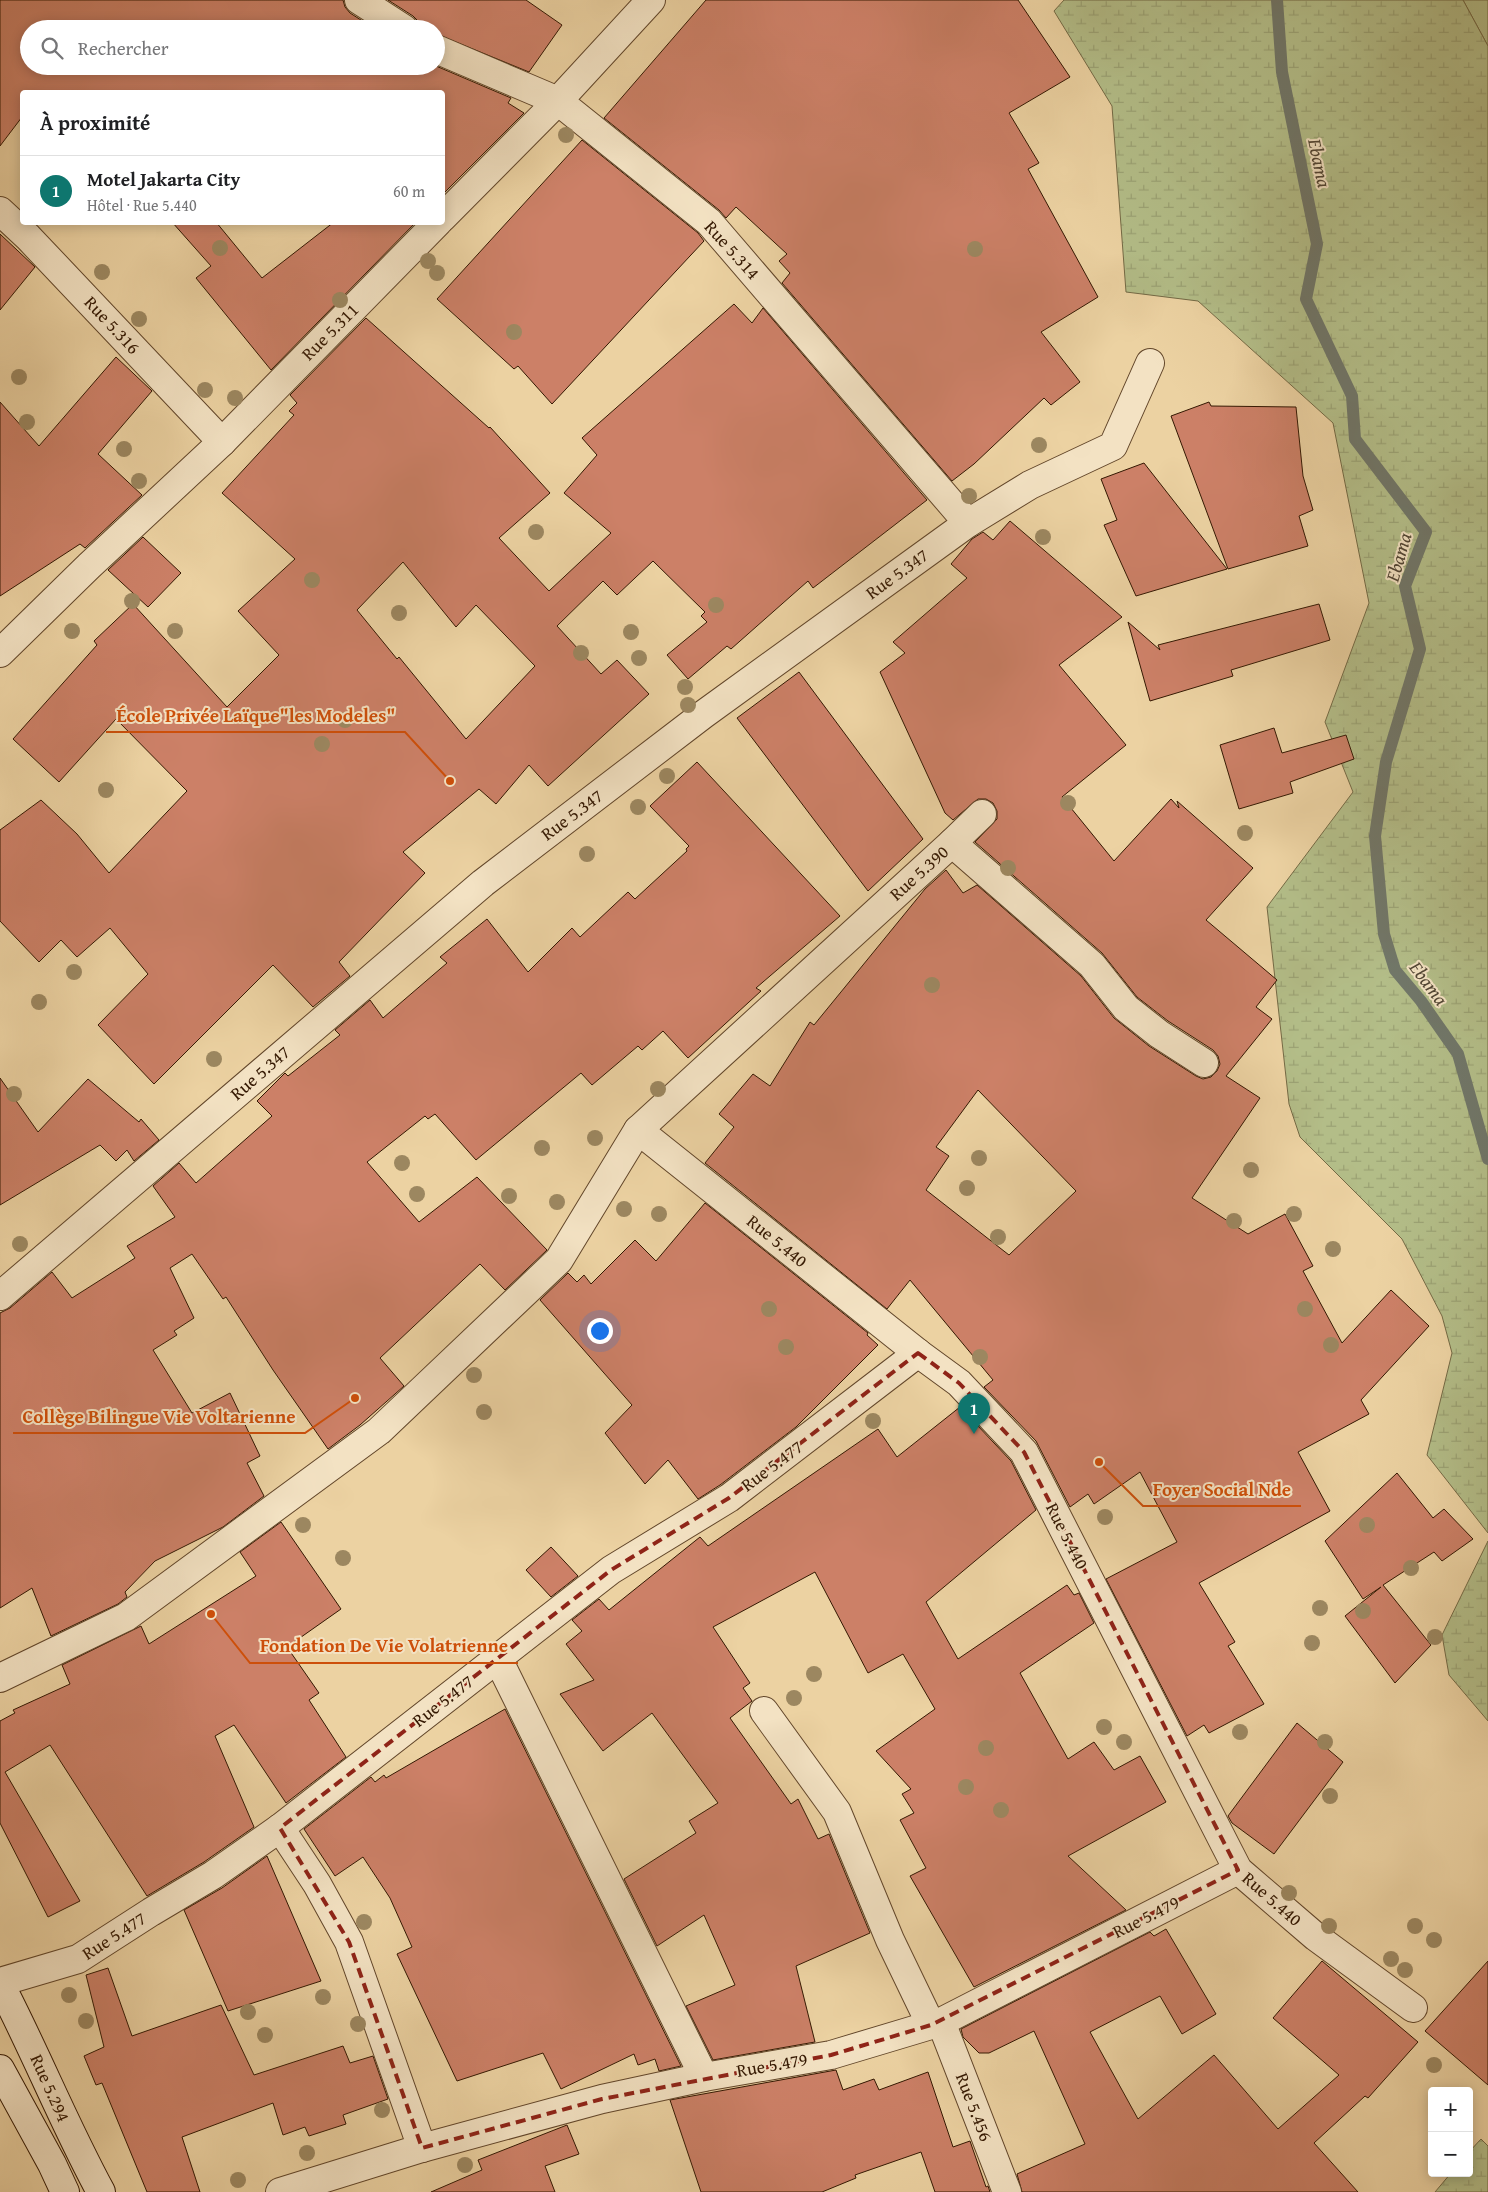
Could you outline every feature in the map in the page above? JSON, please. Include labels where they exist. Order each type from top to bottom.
[{"type":"street","points":[[360,0],[390,20]]},
{"type":"street","points":[[445,215],[558,101],[651,0]]},
{"type":"street","name":"Rue 5.314","points":[[445,53],[558,101],[709,222],[968,523]]},
{"type":"street","name":"Rue 5.316","points":[[0,211],[35,244],[222,442]]},
{"type":"street","name":"Rue 5.311","points":[[0,654],[89,566],[222,442],[435,225]]},
{"type":"street","name":"Rue 5.347","points":[[0,1296],[483,883],[704,714],[968,523],[1030,485],[1113,446],[1150,363]]},
{"type":"street","points":[[952,843],[982,814]]},
{"type":"street","name":"Rue 5.390","points":[[0,1678],[126,1617],[379,1431],[559,1260],[638,1130],[952,843],[1092,966],[1126,1008],[1160,1034],[1204,1063]]},
{"type":"street","name":"Rue 5.440","points":[[638,1130],[918,1353],[959,1383],[1024,1452],[1238,1870],[1316,1937],[1412,2008]]},
{"type":"street","name":"Rue 5.477","points":[[0,1983],[78,1959],[213,1875],[280,1828],[610,1570],[729,1498],[918,1353]]},
{"type":"street","points":[[498,1659],[704,2078]]},
{"type":"street","name":"Rue 5.456","points":[[764,1711],[837,1812],[890,1940],[936,2024],[1007,2192]]},
{"type":"street","points":[[280,1828],[317,1884],[349,1942],[422,2148]]},
{"type":"street","name":"Rue 5.479","points":[[280,2192],[422,2148],[602,2099],[831,2055],[936,2024],[1238,1870]]},
{"type":"street","name":"Rue 5.294","points":[[0,1983],[29,2039],[76,2148],[101,2192]]},
{"type":"street","name":"Rue 5.294","points":[[0,2069],[64,2192]]},
{"type":"highlighted area","points":[[918,1353],[959,1383],[1024,1452],[1238,1870],[931,2025],[831,2055],[602,2099],[422,2148],[349,1942],[280,1828],[611,1570],[729,1498]]},
{"type":"green space","points":[[1064,0],[1463,0],[1488,46],[1488,1533],[1427,1455],[1452,1353],[1442,1316],[1402,1239],[1300,1137],[1289,1104],[1267,907],[1353,792],[1325,722],[1369,603],[1333,423],[1198,301],[1126,292],[1112,106],[1054,11]]},
{"type":"green space","points":[[1463,0],[1488,0],[1488,46]]},
{"type":"green space","points":[[1488,1541],[1488,1721],[1449,1675],[1442,1635]]},
{"type":"green space","points":[[1481,2139],[1488,2146],[1488,2192],[1435,2192],[1448,2177],[1473,2177],[1473,2148]]},
{"type":"building","points":[[0,0],[343,0],[345,7],[350,13],[361,20],[20,20],[20,75],[445,75],[445,70],[511,98],[508,103],[524,113],[445,192],[445,90],[20,90],[20,120],[0,146]]},
{"type":"building","points":[[388,0],[526,0],[562,25],[529,72],[445,38],[445,20],[417,20]]},
{"type":"building","points":[[706,0],[1018,0],[1070,77],[1009,113],[1039,163],[1028,169],[1098,297],[1041,332],[1080,382],[1051,405],[1044,398],[974,464],[952,481],[782,283],[790,273],[779,261],[787,254],[736,207],[726,218],[719,210],[604,118]]},
{"type":"building","points":[[582,140],[698,233],[704,241],[552,404],[518,366],[514,369],[437,299]]},
{"type":"building","points":[[175,225],[218,225],[262,278],[330,225],[413,225],[271,370],[196,278],[211,266]]},
{"type":"building","points":[[0,234],[35,267],[0,310]]},
{"type":"building","points":[[734,304],[752,323],[763,308],[927,500],[813,588],[808,581],[731,649],[727,646],[688,679],[667,655],[707,622],[701,616],[705,612],[653,561],[617,595],[603,581],[557,626],[601,674],[617,660],[649,694],[548,786],[529,765],[496,804],[479,789],[403,852],[425,873],[339,962],[350,976],[313,1007],[273,965],[154,1084],[98,1025],[148,974],[110,928],[77,957],[61,940],[39,962],[0,921],[0,830],[41,800],[77,834],[109,873],[187,791],[116,719],[59,782],[13,739],[97,645],[94,641],[133,604],[227,707],[279,655],[238,611],[295,559],[222,493],[294,415],[289,411],[297,403],[290,395],[366,318],[490,427],[550,493],[499,538],[549,591],[611,533],[564,493],[597,455],[582,438]],"holes":[[[403,562],[456,627],[476,605],[535,666],[466,739],[399,657],[397,659],[357,610]]]},
{"type":"building","points":[[116,357],[152,391],[98,454],[142,495],[85,548],[80,544],[0,596],[0,402],[39,446]]},
{"type":"building","points":[[1209,402],[1211,406],[1296,407],[1303,476],[1313,510],[1299,516],[1308,546],[1228,569],[1171,416]]},
{"type":"building","points":[[1144,463],[1227,569],[1136,596],[1104,525],[1117,520],[1101,479]]},
{"type":"building","points":[[1010,521],[1122,617],[1059,665],[1126,745],[1062,797],[1114,861],[1171,799],[1179,808],[1177,801],[1253,868],[1206,920],[1277,980],[1256,1007],[1272,1019],[1226,1076],[1260,1098],[1192,1198],[1248,1234],[1285,1214],[1313,1266],[1303,1271],[1342,1343],[1391,1290],[1429,1326],[1361,1400],[1369,1414],[1298,1452],[1330,1511],[1199,1583],[1235,1642],[1228,1646],[1264,1704],[1209,1733],[1204,1725],[1187,1736],[1106,1579],[1177,1542],[1140,1472],[1094,1504],[1088,1494],[1070,1507],[1036,1441],[984,1387],[993,1380],[910,1280],[887,1309],[705,1163],[734,1127],[719,1114],[753,1074],[770,1086],[810,1022],[814,1025],[925,889],[946,870],[963,893],[977,885],[1081,976],[1114,1018],[1149,1046],[1203,1079],[1211,1077],[1217,1071],[1220,1064],[1218,1056],[1213,1050],[1168,1021],[1137,997],[1102,953],[975,842],[997,819],[997,811],[993,803],[986,799],[978,799],[953,820],[945,813],[880,672],[905,653],[893,642],[967,578],[951,564],[972,539],[983,532],[993,540]],"holes":[[[978,1090],[1076,1191],[1009,1255],[926,1190],[949,1156],[936,1147]]]},
{"type":"building","points":[[143,537],[181,573],[148,607],[108,570]]},
{"type":"building","points":[[1319,604],[1330,640],[1231,670],[1233,676],[1150,701],[1128,622],[1160,650],[1158,645]]},
{"type":"building","points":[[799,672],[923,839],[868,891],[737,718]]},
{"type":"building","points":[[1274,728],[1282,753],[1346,735],[1354,759],[1290,782],[1293,793],[1239,809],[1220,745]]},
{"type":"building","points":[[697,762],[840,916],[756,988],[761,991],[688,1058],[663,1031],[642,1050],[638,1046],[592,1085],[581,1073],[476,1160],[435,1114],[428,1119],[425,1116],[367,1162],[419,1222],[477,1177],[547,1250],[505,1290],[480,1264],[380,1358],[404,1386],[360,1425],[328,1449],[273,1370],[226,1297],[223,1299],[192,1254],[170,1268],[194,1318],[174,1331],[177,1335],[153,1350],[192,1413],[230,1393],[260,1456],[247,1463],[264,1496],[223,1527],[155,1561],[125,1592],[127,1597],[118,1604],[51,1636],[32,1588],[0,1608],[0,1313],[10,1308],[52,1272],[72,1298],[135,1258],[127,1246],[175,1217],[153,1186],[179,1163],[196,1183],[272,1116],[257,1101],[285,1073],[288,1076],[340,1035],[335,1030],[370,1000],[383,1018],[447,963],[440,957],[487,919],[528,972],[572,928],[580,937],[628,892],[635,899],[687,851],[686,849],[689,846],[650,806]]},
{"type":"building","points":[[0,1078],[38,1132],[88,1079],[139,1122],[141,1119],[159,1140],[134,1161],[127,1150],[116,1161],[100,1145],[0,1205]]},
{"type":"building","points":[[705,1203],[868,1333],[867,1335],[878,1345],[796,1427],[720,1485],[698,1499],[668,1460],[645,1484],[605,1433],[632,1405],[540,1300],[568,1273],[577,1282],[584,1275],[591,1284],[635,1240],[656,1261]]},
{"type":"building","points":[[960,1407],[1011,1461],[1036,1510],[926,1602],[958,1659],[1067,1585],[1074,1595],[1079,1593],[1094,1623],[1020,1673],[1068,1759],[1094,1742],[1114,1770],[1140,1756],[1166,1802],[1068,1856],[1126,1910],[974,1987],[910,1876],[926,1868],[900,1820],[914,1813],[902,1794],[911,1789],[876,1751],[935,1709],[903,1654],[868,1673],[815,1572],[713,1627],[750,1683],[743,1688],[752,1701],[730,1718],[791,1804],[798,1799],[818,1839],[829,1834],[870,1933],[796,1966],[815,2042],[713,2060],[686,2006],[735,1985],[704,1915],[657,1946],[624,1879],[696,1833],[689,1821],[718,1803],[652,1713],[603,1751],[560,1694],[594,1680],[566,1644],[582,1631],[572,1620],[599,1599],[609,1610],[700,1537],[708,1546],[878,1429],[897,1457]]},
{"type":"building","points":[[1397,1473],[1433,1518],[1444,1509],[1473,1539],[1442,1561],[1434,1552],[1383,1585],[1431,1645],[1395,1683],[1345,1616],[1381,1587],[1363,1599],[1325,1541]]},
{"type":"building","points":[[281,1522],[341,1609],[287,1647],[319,1693],[309,1700],[346,1757],[286,1803],[234,1725],[215,1736],[254,1827],[204,1862],[147,1896],[50,1745],[5,1772],[80,1901],[48,1917],[0,1823],[0,1721],[15,1713],[13,1710],[70,1684],[62,1665],[141,1626],[149,1644],[256,1576],[240,1552]]},
{"type":"building","points":[[551,1547],[578,1576],[551,1597],[526,1570]]},
{"type":"building","points":[[505,1709],[681,2066],[659,2071],[655,2059],[638,2065],[634,2054],[561,2089],[543,2053],[457,2081],[397,1954],[412,1947],[390,1898],[363,1857],[335,1876],[304,1829],[371,1777],[375,1782],[384,1775],[386,1778]]},
{"type":"building","points":[[1297,1723],[1343,1762],[1274,1854],[1232,1823],[1228,1816]]},
{"type":"building","points":[[267,1856],[321,1981],[228,2011],[184,1910],[222,1888]]},
{"type":"building","points":[[1166,1929],[1216,2014],[1182,2034],[1160,1996],[1090,2032],[1138,2119],[1214,2055],[1278,2129],[1339,2075],[1273,2018],[1322,1961],[1418,2042],[1368,2098],[1365,2096],[1314,2143],[1358,2192],[1022,2192],[1017,2174],[1085,2144],[1034,2031],[989,2053],[979,2053],[963,2037],[961,2029],[1150,1932],[1154,1936]]},
{"type":"building","points":[[1488,1961],[1488,2085],[1425,2031]]},
{"type":"building","points":[[108,1968],[132,2036],[221,2005],[254,2075],[343,2046],[350,2063],[373,2056],[388,2099],[343,2115],[346,2124],[309,2136],[305,2127],[283,2135],[273,2103],[182,2137],[200,2192],[147,2192],[102,2083],[96,2085],[84,2056],[104,2047],[86,1975]]},
{"type":"building","points":[[836,2070],[843,2090],[874,2079],[879,2090],[928,2072],[953,2147],[970,2141],[986,2187],[988,2186],[990,2192],[935,2192],[921,2152],[855,2175],[856,2178],[822,2192],[701,2192],[670,2100]]},
{"type":"building","points":[[567,2125],[579,2154],[545,2166],[555,2192],[431,2192],[482,2170],[478,2160]]},
{"type":"waterway","name":"Ebama","points":[[1277,0],[1282,72],[1317,244],[1306,299],[1352,396],[1355,439],[1426,532],[1405,586],[1420,649],[1386,762],[1375,836],[1384,934],[1395,970],[1421,1001],[1458,1054],[1488,1159]]},
{"type":"place","name":"École Privée Laïque\"les Modeles\"","points":[[450,781]]},
{"type":"place","name":"Collège Bilingue Vie Voltarienne","points":[[355,1398]]},
{"type":"place","name":"Motel Jakarta City","points":[[974,1434]]},
{"type":"place","name":"Foyer Social Nde","points":[[1099,1462]]},
{"type":"place","name":"Fondation De Vie Volatrienne","points":[[211,1614]]}]
